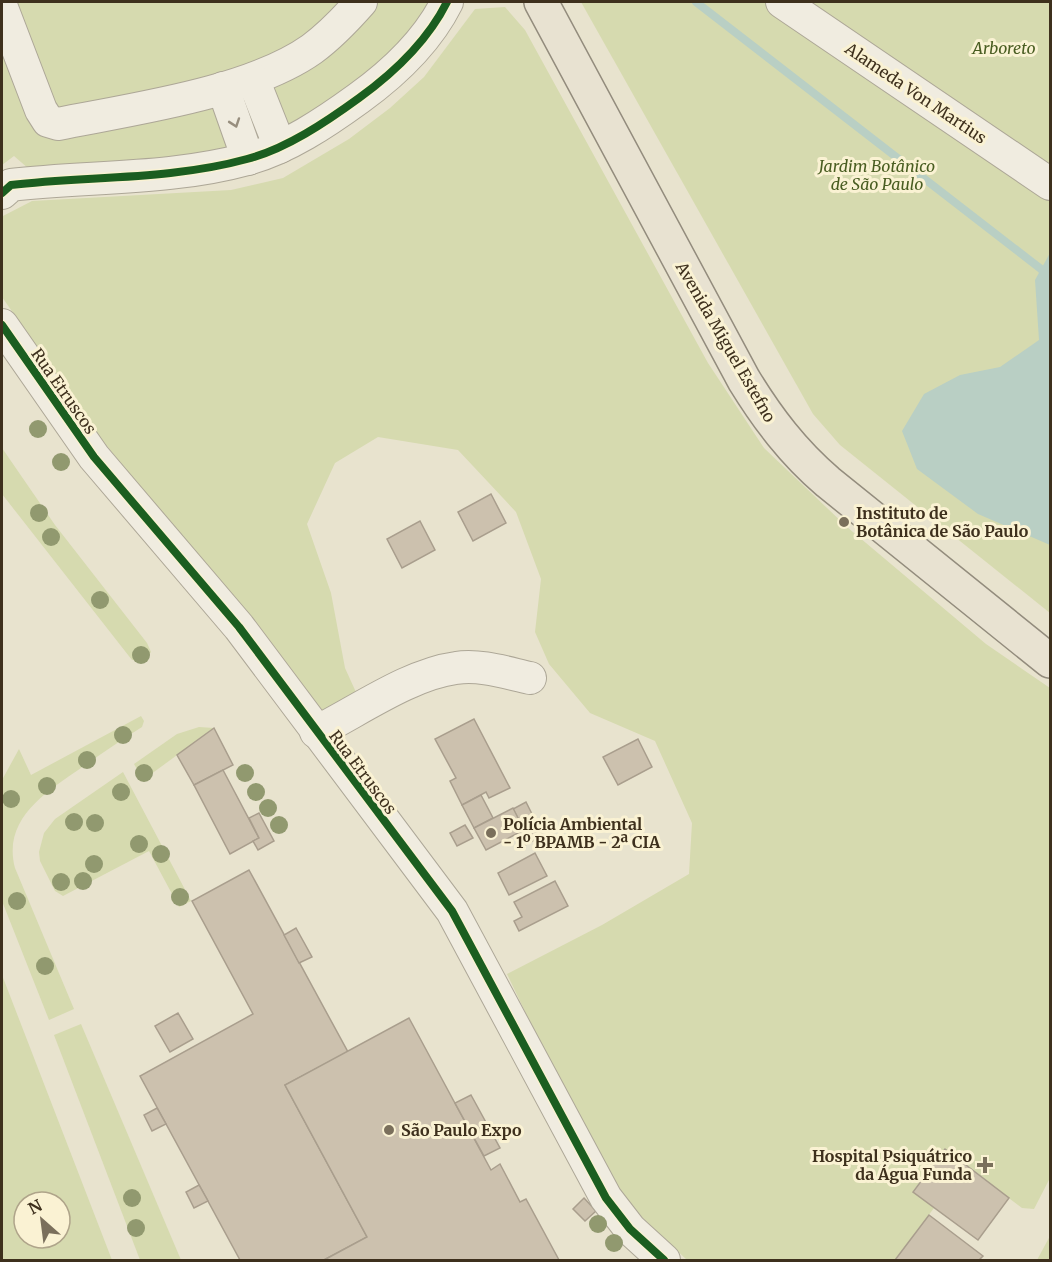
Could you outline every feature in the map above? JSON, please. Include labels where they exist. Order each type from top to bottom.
[{"type":"main road","name":"Avenida Miguel Estefno","points":[[541,2],[744,380],[779,434],[799,457],[828,482],[1050,661]]},
{"type":"street","points":[[2,8],[41,110],[52,124],[223,88],[253,79],[310,50],[338,28],[361,2]]},
{"type":"street","points":[[2,193],[11,185],[188,171],[248,159],[280,147],[343,110],[383,81],[418,47],[447,2]]},
{"type":"street","name":"Alameda Von Martius","points":[[782,2],[1050,184]]},
{"type":"street","points":[[253,79],[280,147]]},
{"type":"street","points":[[223,88],[248,159]]},
{"type":"street","name":"Rua Etruscos","points":[[2,325],[94,457],[239,627],[452,911],[606,1198],[630,1229],[663,1260]]},
{"type":"street","points":[[316,732],[387,694],[427,676],[457,668],[483,668],[530,678]]},
{"type":"green space","points":[[2,2],[439,2],[411,41],[287,135],[228,154],[29,169],[14,156],[2,165]]},
{"type":"green space","name":"Jardim Botânico de São Paulo","points":[[581,2],[1050,2],[1050,613],[840,445],[813,414]]},
{"type":"green space","points":[[505,7],[525,30],[708,363],[764,448],[847,527],[986,644],[1050,688],[1050,1178],[1034,1209],[1022,1208],[945,1150],[913,1191],[934,1208],[895,1260],[687,1260],[627,1203],[581,1129],[507,974],[602,925],[689,874],[692,823],[655,741],[590,713],[549,664],[535,632],[541,579],[516,512],[458,450],[378,437],[335,463],[307,524],[331,593],[345,668],[360,701],[328,719],[102,440],[2,297],[3,216],[32,201],[231,190],[283,178],[349,139],[390,108],[424,77],[475,9]]},
{"type":"green space","points":[[2,448],[55,525],[147,643],[151,652],[144,661],[132,660],[2,494]]},
{"type":"green space","points":[[141,716],[144,721],[142,727],[41,797],[21,821],[15,835],[13,851],[15,868],[74,1009],[49,1020],[2,901],[2,780],[19,749],[31,775]]},
{"type":"green space","points":[[199,727],[214,728],[143,780],[134,764],[177,734]]},
{"type":"green space","points":[[123,772],[191,901],[179,907],[149,851],[63,896],[55,891],[40,861],[39,852],[44,833],[55,819]]},
{"type":"green space","points":[[2,975],[112,1260],[2,1260]]},
{"type":"green space","points":[[81,1024],[181,1260],[140,1260],[54,1035]]},
{"type":"green space","points":[[1050,1236],[1050,1260],[1037,1260]]},
{"type":"shaded area","points":[[1050,253],[1050,545],[978,514],[917,469],[902,431],[924,394],[960,375],[1000,367],[1039,340],[1035,280]]},
{"type":"building","points":[[491,494],[506,523],[473,541],[458,512]]},
{"type":"building","points":[[420,521],[435,550],[402,568],[387,539]]},
{"type":"building","points":[[474,719],[510,788],[489,798],[486,792],[462,805],[450,781],[456,778],[435,739]]},
{"type":"building","points":[[214,728],[233,765],[194,785],[177,755]]},
{"type":"building","points":[[638,739],[652,767],[618,785],[603,757]]},
{"type":"building","points":[[223,770],[259,838],[230,854],[194,785]]},
{"type":"building","points":[[481,795],[493,818],[474,828],[462,805]]},
{"type":"building","points":[[526,802],[543,836],[521,847],[514,835],[524,830],[513,809]]},
{"type":"building","points":[[513,808],[524,830],[486,850],[474,828]]},
{"type":"building","points":[[259,813],[274,841],[258,850],[253,841],[259,838],[249,818]]},
{"type":"building","points":[[465,825],[473,838],[457,846],[450,833]]},
{"type":"building","points":[[535,853],[547,876],[509,895],[498,873]]},
{"type":"building","points":[[249,870],[348,1052],[285,1085],[367,1237],[324,1260],[240,1260],[140,1076],[253,1014],[192,901]]},
{"type":"building","points":[[555,881],[568,906],[519,931],[514,921],[522,917],[514,902]]},
{"type":"building","points":[[296,928],[312,957],[299,963],[284,935]]},
{"type":"building","points":[[178,1013],[193,1039],[170,1052],[155,1026]]},
{"type":"building","name":"São Paulo Expo","points":[[409,1018],[491,1170],[500,1164],[520,1202],[526,1199],[559,1260],[324,1260],[367,1237],[285,1085]]},
{"type":"building","points":[[471,1095],[500,1148],[484,1156],[455,1103]]},
{"type":"building","points":[[157,1108],[166,1124],[152,1131],[144,1115]]},
{"type":"building","points":[[945,1149],[1009,1198],[978,1240],[913,1192]]},
{"type":"building","points":[[199,1185],[208,1201],[194,1208],[186,1192]]},
{"type":"building","points":[[584,1198],[596,1211],[585,1221],[573,1209]]},
{"type":"building","points":[[929,1215],[983,1256],[979,1260],[895,1260]]},
{"type":"waterway","points":[[696,2],[1041,269],[1050,281]]},
{"type":"cycle path","points":[[2,193],[11,185],[189,171],[247,159],[276,149],[319,125],[385,78],[420,43],[447,2]]},
{"type":"cycle path","points":[[2,325],[94,457],[239,627],[452,911],[606,1198],[630,1229],[664,1260]]},
{"type":"place","name":"Instituto de Botânica de São Paulo","points":[[844,522]]},
{"type":"place","name":"Polícia Ambiental - 1º BPAMB - 2ª CIA","points":[[491,833]]},
{"type":"place","name":"São Paulo Expo","points":[[389,1130]]},
{"type":"place","name":"Hospital Psiquátrico da Água Funda","points":[[985,1165]]},
{"type":"park label","name":"Arboreto","points":[[1004,48]]}]
